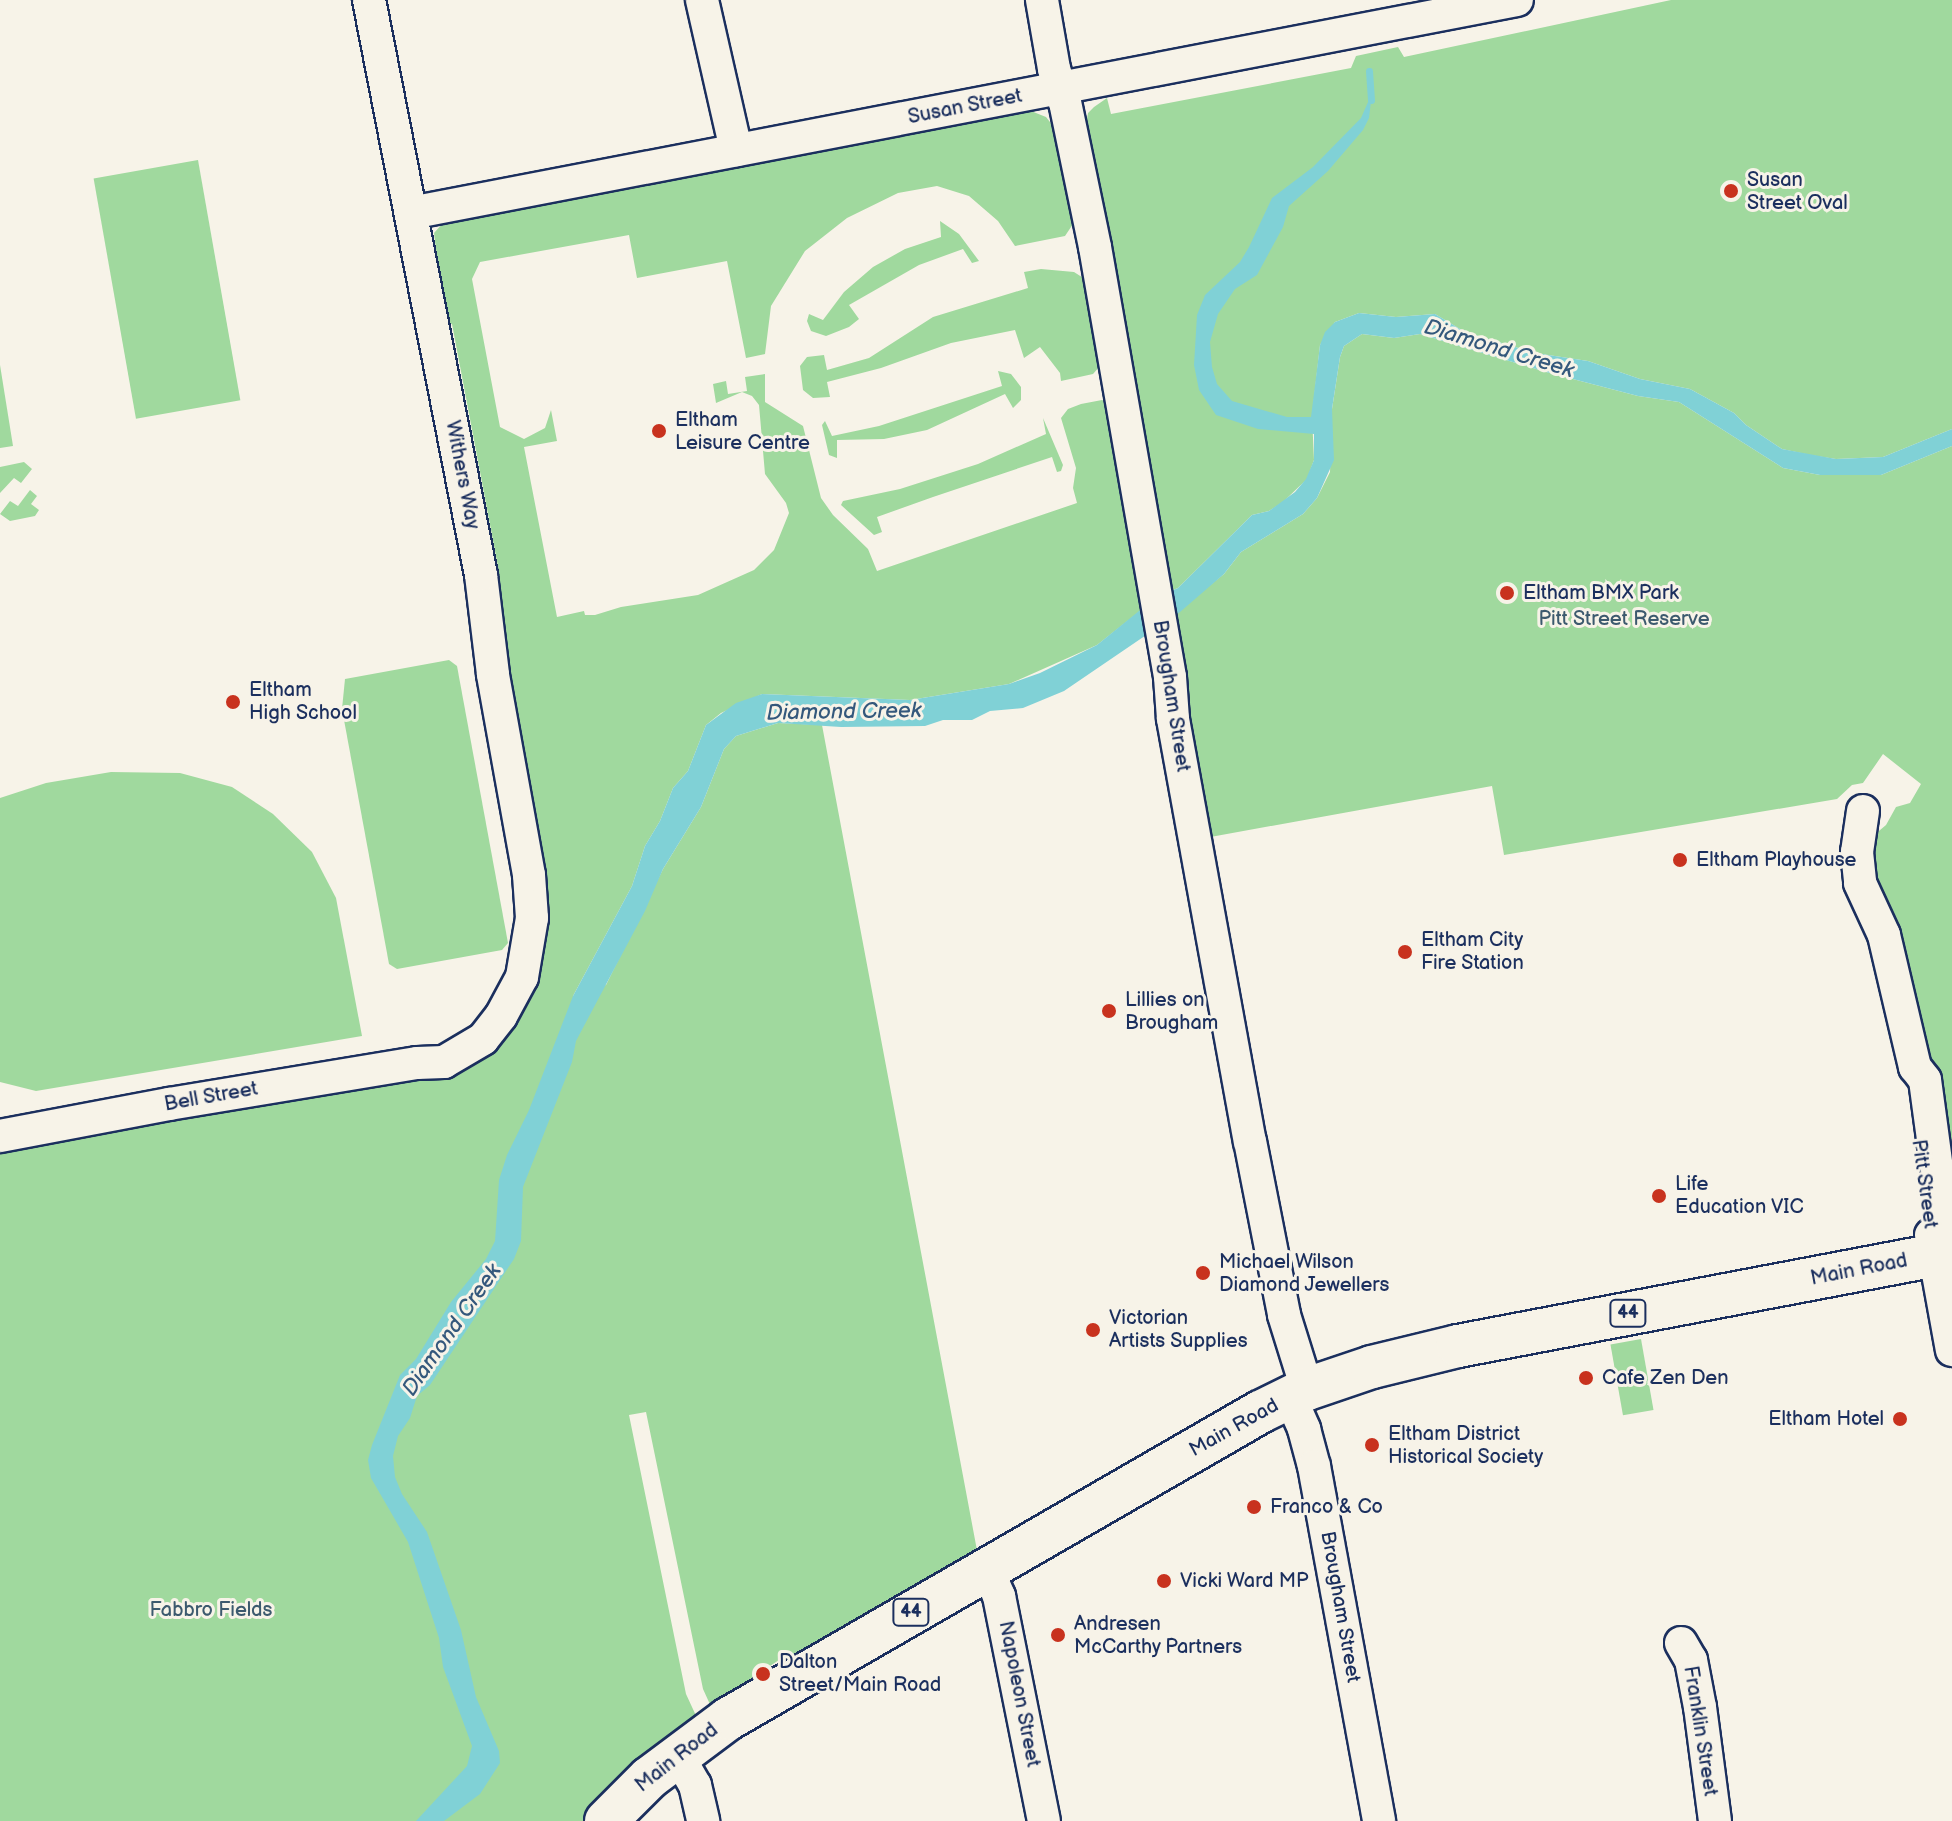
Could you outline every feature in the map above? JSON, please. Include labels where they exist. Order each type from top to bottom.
[{"type":"main road","name":"Main Road","points":[[606,1821],[677,1754],[728,1719],[1299,1393],[1372,1367],[1458,1346],[1946,1252]]},
{"type":"street","name":"Withers Way","points":[[369,0],[401,173],[414,215],[412,225],[481,575],[493,674],[529,875],[532,918],[525,954],[485,1026]]},
{"type":"street","points":[[702,0],[736,150]]},
{"type":"street","name":"Brougham Street","points":[[1042,0],[1088,209],[1170,677],[1173,719],[1379,1821]]},
{"type":"street","name":"Susan Street","points":[[414,215],[421,211],[1517,0]]},
{"type":"street","name":"Pitt Street","points":[[1863,811],[1857,852],[1860,883],[1890,954],[1915,1067],[1910,1077],[1917,1158],[1946,1252],[1952,1350]]},
{"type":"street","name":"Bell Street","points":[[0,1136],[169,1104],[450,1060],[476,1045],[485,1026]]},
{"type":"street","name":"Napoleon Street","points":[[987,1569],[999,1596],[1044,1821]]},
{"type":"street","name":"Franklin Street","points":[[1681,1643],[1691,1660],[1698,1696],[1715,1821]]},
{"type":"street","points":[[677,1754],[695,1785],[703,1821]]},
{"type":"green space","points":[[1671,0],[1952,0],[1952,429],[1883,457],[1836,459],[1810,455],[1782,449],[1734,413],[1690,389],[1640,379],[1588,361],[1535,353],[1465,332],[1435,314],[1396,317],[1359,313],[1335,322],[1320,345],[1312,416],[1314,460],[1307,479],[1283,502],[1269,511],[1252,515],[1178,588],[1161,595],[1085,131],[1088,113],[1107,98],[1111,114],[1351,68],[1356,56],[1398,47],[1404,57]]},
{"type":"green space","name":"Fabbro Fields","points":[[1026,109],[1046,117],[1057,131],[1077,218],[1065,236],[1015,246],[998,221],[969,196],[937,186],[898,193],[847,218],[805,251],[771,306],[765,354],[746,358],[727,261],[637,278],[629,235],[480,262],[472,279],[500,427],[524,439],[545,428],[551,410],[557,441],[524,447],[557,617],[584,611],[585,615],[595,615],[621,607],[698,595],[754,570],[774,550],[789,513],[786,503],[765,474],[759,405],[752,396],[742,392],[716,403],[713,384],[726,381],[728,394],[747,391],[745,377],[765,374],[765,402],[803,426],[821,498],[833,515],[868,549],[877,571],[1077,503],[1073,488],[1076,468],[1061,418],[1068,409],[1081,404],[1102,400],[1108,403],[1149,604],[1097,645],[1009,684],[910,700],[762,694],[721,713],[706,725],[688,771],[673,788],[660,821],[645,846],[632,886],[573,996],[606,985],[663,869],[701,807],[724,749],[736,736],[778,723],[822,725],[979,1561],[835,1642],[782,1658],[737,1688],[713,1711],[703,1689],[646,1412],[629,1415],[686,1694],[698,1720],[586,1821],[0,1821],[0,1146],[432,1071],[529,978],[491,574],[499,572],[452,324],[445,323],[434,233],[443,223],[455,219]]},
{"type":"green space","points":[[198,160],[240,400],[136,419],[94,178]]},
{"type":"green space","points":[[940,221],[959,234],[979,261],[972,263],[963,249],[919,265],[849,305],[859,319],[849,327],[826,336],[811,331],[807,321],[809,314],[823,320],[844,292],[873,267],[905,249],[941,237]]},
{"type":"green space","points":[[1041,269],[1074,272],[1088,281],[1100,366],[1093,374],[1061,381],[1060,373],[1040,347],[1024,358],[1015,330],[951,343],[881,368],[827,382],[830,397],[813,398],[803,390],[800,366],[807,357],[824,355],[827,370],[869,358],[933,317],[1028,288],[1024,272]]},
{"type":"green space","name":"Eltham BMX Park","points":[[1362,334],[1394,338],[1420,334],[1546,372],[1638,396],[1679,402],[1783,468],[1820,475],[1881,475],[1952,446],[1952,1188],[1873,887],[1873,836],[1886,825],[1896,807],[1910,803],[1921,784],[1883,754],[1863,783],[1852,785],[1837,799],[1504,855],[1492,786],[1205,838],[1166,620],[1224,574],[1241,552],[1303,514],[1317,498],[1330,472],[1332,409],[1340,357],[1344,346]]},
{"type":"green space","points":[[0,365],[13,446],[0,448]]},
{"type":"green space","points":[[998,371],[1011,374],[1021,387],[1021,400],[1013,408],[1005,394],[927,430],[884,439],[837,440],[837,458],[829,455],[822,425],[825,421],[832,436],[879,426],[1002,386]]},
{"type":"green space","points":[[1043,418],[1063,465],[1061,471],[1057,472],[1052,457],[933,497],[877,517],[882,532],[874,535],[841,505],[843,501],[900,489],[978,464],[1046,434]]},
{"type":"green space","points":[[24,462],[32,469],[21,483],[14,478],[0,493],[0,467]]},
{"type":"green space","points":[[30,490],[37,496],[31,504],[39,510],[35,516],[10,521],[0,514],[10,501],[18,506]]},
{"type":"green space","points":[[449,660],[457,666],[508,943],[502,950],[397,969],[389,964],[342,709],[345,679]]},
{"type":"green space","points":[[111,772],[180,773],[232,787],[273,814],[312,852],[336,898],[362,1036],[36,1091],[0,1082],[0,798],[46,783]]},
{"type":"green space","points":[[1641,1339],[1654,1410],[1623,1415],[1610,1344]]},
{"type":"water","name":"Diamond Creek","points":[[1372,93],[1369,118],[1363,130],[1328,171],[1289,206],[1283,227],[1257,275],[1235,289],[1218,314],[1210,342],[1212,367],[1217,384],[1232,401],[1287,417],[1311,417],[1320,345],[1325,332],[1335,322],[1359,313],[1396,317],[1435,314],[1465,332],[1535,353],[1588,361],[1640,379],[1690,389],[1734,413],[1782,449],[1836,459],[1883,457],[1952,429],[1952,446],[1881,475],[1820,475],[1783,468],[1679,402],[1638,396],[1546,372],[1420,334],[1394,338],[1362,334],[1344,346],[1340,357],[1332,409],[1334,460],[1317,498],[1303,514],[1241,552],[1224,574],[1180,612],[1064,691],[1023,708],[990,711],[972,720],[943,720],[925,726],[841,727],[778,723],[736,736],[724,749],[701,807],[663,869],[645,911],[576,1041],[572,1062],[523,1187],[521,1241],[514,1259],[430,1385],[417,1396],[410,1418],[398,1436],[393,1456],[395,1477],[402,1494],[427,1532],[461,1630],[476,1697],[499,1751],[500,1763],[480,1794],[444,1821],[416,1821],[467,1766],[472,1746],[443,1667],[439,1638],[408,1542],[371,1478],[368,1460],[400,1375],[416,1359],[451,1302],[486,1259],[495,1241],[499,1180],[507,1155],[529,1110],[573,996],[632,886],[645,846],[660,821],[673,788],[688,771],[706,725],[736,703],[762,694],[910,700],[1009,684],[1040,673],[1097,645],[1155,598],[1178,588],[1252,515],[1269,511],[1295,492],[1306,479],[1314,460],[1314,434],[1258,429],[1216,415],[1199,390],[1194,365],[1197,315],[1205,295],[1240,262],[1272,198],[1313,167],[1361,118]]},
{"type":"waterway","points":[[1369,71],[1371,100]]},
{"type":"place","name":"Susan Street Oval","points":[[1731,191]]},
{"type":"place","name":"Eltham Leisure Centre","points":[[659,431]]},
{"type":"place","name":"Eltham BMX Park","points":[[1507,593]]},
{"type":"place","name":"Eltham High School","points":[[233,702]]},
{"type":"place","name":"Eltham Playhouse","points":[[1680,860]]},
{"type":"place","name":"Eltham City Fire Station","points":[[1405,952]]},
{"type":"place","name":"Lillies on Brougham","points":[[1109,1011]]},
{"type":"place","name":"Life Education VIC","points":[[1659,1196]]},
{"type":"place","name":"Michael Wilson Diamond Jewellers","points":[[1203,1273]]},
{"type":"place","name":"Victorian Artists Supplies","points":[[1093,1330]]},
{"type":"place","name":"Cafe Zen Den","points":[[1586,1378]]},
{"type":"place","name":"Eltham Hotel","points":[[1900,1419]]},
{"type":"place","name":"Eltham District Historical Society","points":[[1372,1445]]},
{"type":"place","name":"Franco & Co","points":[[1254,1507]]},
{"type":"place","name":"Vicki Ward MP","points":[[1164,1581]]},
{"type":"place","name":"Andresen McCarthy Partners","points":[[1058,1635]]},
{"type":"place","name":"Dalton Street/Main Road","points":[[763,1674]]},
{"type":"park label","name":"Pitt Street Reserve","points":[[1624,619]]}]
